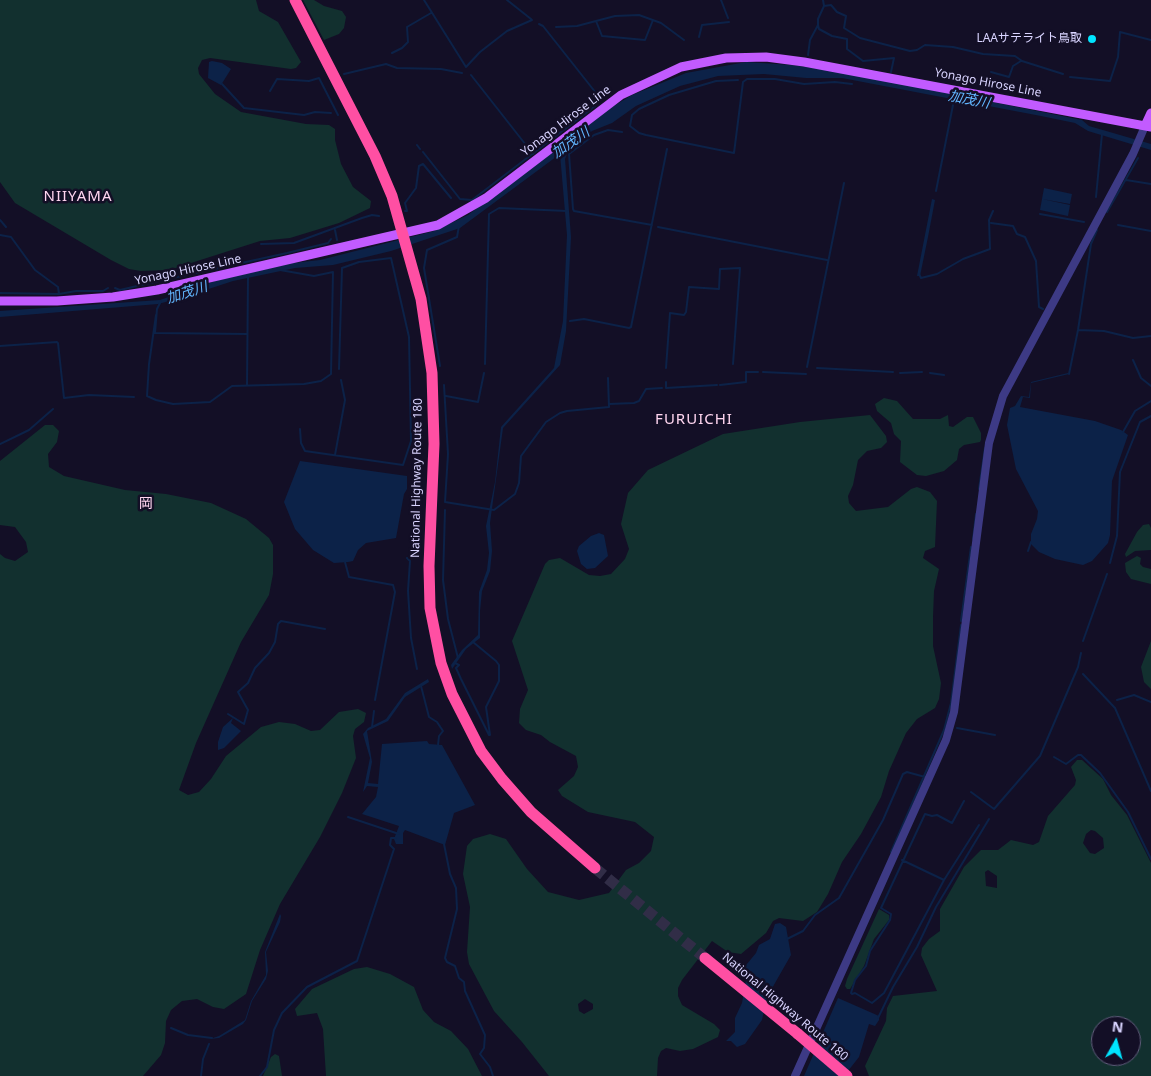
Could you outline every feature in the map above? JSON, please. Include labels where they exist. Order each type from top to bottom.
[{"type":"highway","name":"National Highway Route 180","points":[[295,0],[375,156],[392,196],[422,299],[432,373],[434,444],[429,566],[430,608],[441,663],[467,727],[502,779],[531,812],[595,868]]},
{"type":"highway","name":"National Highway Route 180","points":[[705,958],[847,1076]]},
{"type":"main road","name":"Yonago Hirose Line","points":[[0,301],[57,302],[113,297],[157,290],[438,226],[466,212],[610,103],[634,88],[681,67],[726,58],[766,57],[804,62],[1148,126]]},
{"type":"main road","points":[[1148,126],[1151,112]]},
{"type":"street","points":[[795,1076],[946,740],[954,712],[989,443],[1003,396],[1148,126]]},
{"type":"green space","points":[[0,0],[256,0],[259,11],[278,22],[301,62],[296,68],[291,69],[210,58],[202,60],[198,68],[199,74],[215,94],[241,112],[306,124],[329,125],[335,129],[335,140],[341,164],[353,187],[371,201],[370,208],[339,223],[290,238],[260,241],[169,270],[141,271],[129,269],[111,260],[15,203],[0,182]]},
{"type":"green space","points":[[303,0],[314,0],[324,6],[342,11],[346,17],[344,28],[339,34],[324,40]]},
{"type":"green space","points":[[884,398],[897,401],[913,419],[940,419],[948,415],[949,426],[953,427],[967,417],[973,417],[981,433],[981,440],[980,442],[964,445],[959,449],[957,460],[944,471],[926,476],[917,475],[900,462],[901,441],[894,434],[891,423],[877,411],[875,404]]},
{"type":"green space","points":[[870,415],[886,436],[887,442],[881,448],[867,451],[858,460],[853,485],[848,496],[849,503],[856,511],[888,507],[911,489],[917,487],[930,492],[937,501],[935,547],[925,551],[923,558],[939,569],[934,591],[933,646],[941,683],[939,699],[935,708],[917,719],[906,733],[889,771],[881,797],[861,834],[842,862],[828,894],[817,912],[803,921],[779,918],[773,921],[766,933],[741,954],[728,952],[712,941],[682,980],[678,988],[678,996],[682,1005],[714,1024],[720,1030],[718,1037],[693,1049],[680,1051],[666,1048],[661,1051],[658,1058],[657,1076],[549,1076],[494,1011],[469,964],[467,952],[470,907],[463,874],[467,846],[473,839],[490,834],[506,839],[527,869],[548,892],[579,900],[609,893],[626,870],[639,863],[651,851],[654,837],[635,822],[588,812],[562,796],[558,790],[574,776],[578,767],[576,756],[541,735],[526,730],[519,723],[520,709],[528,690],[512,641],[545,564],[549,560],[560,558],[589,575],[600,576],[611,574],[625,559],[629,549],[621,524],[628,493],[648,470],[723,434],[800,422]],"holes":[[[585,999],[593,1004],[593,1009],[584,1014],[579,1011],[578,1004]]]},
{"type":"green space","points":[[45,425],[53,425],[59,431],[57,442],[48,454],[49,467],[64,476],[125,490],[166,494],[211,503],[246,519],[269,538],[273,545],[273,574],[269,595],[241,642],[196,743],[179,790],[188,795],[199,792],[211,779],[226,756],[261,727],[279,722],[295,724],[311,731],[320,730],[339,712],[358,709],[366,713],[364,722],[355,729],[353,736],[356,758],[342,793],[320,837],[280,904],[260,950],[246,994],[224,1009],[213,1007],[197,999],[182,1001],[171,1010],[166,1021],[165,1043],[161,1055],[143,1076],[0,1076],[0,554],[5,558],[15,561],[28,552],[26,542],[15,527],[0,525],[0,461]]},
{"type":"green space","points":[[1149,524],[1151,528],[1151,550],[1135,551],[1126,557],[1125,554],[1137,532],[1143,525]]},
{"type":"green space","points":[[1137,556],[1141,558],[1140,564],[1143,567],[1151,569],[1151,584],[1131,579],[1126,572],[1125,563]]},
{"type":"green space","points":[[1151,641],[1151,689],[1144,682],[1141,667]]},
{"type":"green space","points":[[1077,760],[1082,760],[1103,779],[1111,795],[1127,815],[1151,863],[1151,1076],[869,1076],[865,1066],[886,1021],[887,1008],[893,996],[937,991],[921,955],[922,948],[929,939],[940,931],[940,909],[964,867],[981,850],[998,850],[1011,840],[1033,845],[1039,842],[1048,816],[1075,785],[1076,780],[1071,767]],"holes":[[[1091,830],[1103,838],[1104,848],[1095,854],[1090,853],[1083,843],[1086,834]],[[988,870],[997,876],[997,888],[986,886],[985,872]]]},
{"type":"green space","points":[[879,909],[889,915],[889,920],[874,939],[864,966],[850,989],[847,989],[845,986],[847,979]]},
{"type":"green space","points":[[367,967],[390,974],[414,987],[423,1010],[434,1022],[451,1031],[468,1049],[482,1076],[326,1076],[323,1029],[317,1013],[297,1016],[295,1009],[312,989],[354,969]]},
{"type":"green space","points":[[275,1054],[279,1056],[282,1076],[263,1076],[271,1057]]},
{"type":"water","points":[[209,62],[222,63],[231,69],[221,85],[208,78]]},
{"type":"water","name":"加茂川","points":[[746,62],[792,65],[848,73],[1082,120],[1089,126],[1151,144],[1151,150],[1088,131],[1075,123],[1041,116],[842,78],[806,78],[764,74],[718,76],[680,86],[636,106],[612,123],[592,131],[569,149],[565,159],[571,237],[566,331],[560,365],[503,428],[490,523],[492,551],[490,571],[482,591],[480,638],[466,649],[452,669],[451,665],[462,650],[478,635],[479,592],[487,570],[489,553],[486,526],[495,482],[501,427],[554,368],[563,321],[567,235],[560,154],[460,228],[391,251],[333,265],[295,268],[233,281],[158,304],[0,317],[0,311],[160,300],[218,280],[293,263],[320,260],[434,231],[468,215],[595,117],[632,95],[686,73]]},
{"type":"water","points":[[1044,188],[1072,194],[1070,204],[1042,199]]},
{"type":"water","points":[[932,199],[935,200],[928,237],[920,276],[917,276]]},
{"type":"water","points":[[1042,199],[1070,205],[1068,216],[1040,210]]},
{"type":"water","points":[[1068,373],[1031,383],[1030,398],[1023,397],[1020,407],[1095,421],[1121,430],[1128,435],[1112,481],[1108,543],[1092,561],[1083,565],[1055,559],[1039,552],[1031,544],[1031,534],[1038,511],[1016,469],[1007,425],[1010,408],[1015,406],[1021,396],[1029,397],[1031,382]]},
{"type":"water","points":[[300,461],[407,476],[407,489],[404,494],[396,538],[366,543],[358,550],[353,561],[348,562],[334,563],[313,550],[295,529],[284,502]]},
{"type":"water","points":[[599,533],[604,535],[608,556],[595,568],[587,569],[581,564],[577,551],[579,546],[591,536]]},
{"type":"water","points":[[428,679],[429,682],[405,697],[388,721],[367,731],[372,762],[368,783],[378,784],[382,744],[427,741],[429,744],[442,745],[475,805],[454,813],[445,845],[405,830],[403,833],[403,844],[396,844],[394,839],[399,826],[362,814],[376,797],[378,787],[367,786],[363,792],[370,758],[363,734],[368,728],[386,719],[405,693]]},
{"type":"water","points":[[233,718],[231,723],[241,731],[224,748],[218,750],[218,742],[223,727]]},
{"type":"water","points":[[280,914],[280,922],[266,952],[268,971],[266,979],[252,1001],[246,1020],[243,1024],[219,1038],[210,1039],[219,1036],[245,1020],[251,1001],[266,975],[265,952]]},
{"type":"water","points":[[780,923],[786,927],[791,955],[767,997],[762,1020],[745,1044],[737,1047],[731,1041],[726,1041],[735,1032],[735,1018],[742,1003],[746,980],[742,970],[756,953],[759,945],[770,939],[775,924]]},
{"type":"water","points":[[838,998],[879,1016],[879,1020],[875,1026],[869,1024],[859,1057],[844,1076],[804,1076]]},
{"type":"waterway","points":[[424,0],[466,67],[480,52],[507,31],[532,20]]},
{"type":"waterway","points":[[507,0],[531,19]]},
{"type":"waterway","points":[[721,0],[728,18]]},
{"type":"waterway","points":[[823,0],[824,6],[831,5],[837,12],[846,16],[844,28],[860,38],[910,51],[917,50],[925,45],[953,47],[983,54],[1015,56],[1022,61],[1063,74]]},
{"type":"waterway","points":[[808,55],[810,40],[818,25],[818,19],[824,6]]},
{"type":"waterway","points":[[392,53],[402,48],[408,42],[407,27],[431,13]]},
{"type":"waterway","points":[[556,27],[577,26],[615,16],[639,15],[661,23],[684,40]]},
{"type":"waterway","points":[[596,21],[602,36],[645,40],[653,20]]},
{"type":"waterway","points":[[699,37],[702,25],[729,22]]},
{"type":"waterway","points":[[539,24],[543,26],[599,97],[596,104]]},
{"type":"waterway","points":[[818,25],[819,29],[832,36],[847,39],[847,49],[863,61],[894,58],[891,72]]},
{"type":"waterway","points":[[1070,77],[1110,81],[1118,57],[1120,32],[1151,40]]},
{"type":"waterway","points":[[991,72],[1009,77],[1013,66],[1021,61]]},
{"type":"waterway","points":[[344,74],[386,64],[397,68],[441,69],[462,73]]},
{"type":"waterway","points":[[471,75],[533,154]]},
{"type":"waterway","points":[[270,91],[277,79],[309,81],[319,78],[338,115]]},
{"type":"waterway","points":[[738,80],[716,81],[669,95],[639,109],[632,115],[630,126],[639,133],[646,135],[734,153],[743,82],[747,79],[775,79],[804,84],[835,82],[852,84]]},
{"type":"waterway","points":[[222,84],[244,108],[304,115],[315,112],[331,113]]},
{"type":"waterway","name":"加茂川","points":[[936,191],[953,105]]},
{"type":"waterway","name":"加茂川","points":[[423,152],[460,199],[472,200],[595,106]]},
{"type":"waterway","name":"加茂川","points":[[622,132],[608,130],[594,135],[569,154],[573,209],[574,211],[652,225]]},
{"type":"waterway","points":[[1096,197],[1102,134]]},
{"type":"waterway","points":[[417,145],[420,149]]},
{"type":"waterway","points":[[570,321],[584,319],[631,327],[667,149]]},
{"type":"waterway","points":[[1107,212],[1138,158]]},
{"type":"waterway","points":[[405,211],[407,211],[405,203],[416,188],[419,166],[423,164],[451,198]]},
{"type":"waterway","points":[[1126,180],[1151,184]]},
{"type":"waterway","points":[[807,367],[844,183]]},
{"type":"waterway","points":[[485,364],[489,214],[499,208],[567,211]]},
{"type":"waterway","points":[[919,274],[921,278],[937,274],[963,259],[990,249],[989,220],[993,211]]},
{"type":"waterway","points":[[1040,214],[1084,222]]},
{"type":"waterway","points":[[261,244],[294,243],[362,218],[372,215],[379,216]]},
{"type":"waterway","points":[[0,220],[6,227]]},
{"type":"waterway","points":[[991,223],[1013,226],[1017,234],[1025,237],[1036,261],[1039,307],[1043,309]]},
{"type":"waterway","points":[[1118,225],[1151,231]]},
{"type":"waterway","points":[[440,366],[424,268],[427,250],[457,237],[459,226]]},
{"type":"waterway","points":[[658,227],[827,260]]},
{"type":"waterway","points":[[335,230],[337,240]]},
{"type":"waterway","points":[[1069,374],[1078,330],[1091,244],[1097,230]]},
{"type":"waterway","points":[[0,235],[11,237],[35,270],[58,287],[59,294]]},
{"type":"waterway","points":[[115,288],[120,290],[287,253],[328,243],[331,239]]},
{"type":"waterway","points":[[300,429],[301,443],[305,451],[403,465],[411,441],[409,337],[391,258],[359,262],[342,268],[339,369]]},
{"type":"waterway","points":[[666,368],[670,313],[684,315],[689,287],[719,289],[720,269],[740,268],[733,364]]},
{"type":"waterway","points":[[156,315],[149,364],[147,396],[156,400],[173,404],[210,402],[232,386],[304,384],[321,381],[331,374],[333,272],[314,276],[280,270]]},
{"type":"waterway","points":[[247,385],[248,277]]},
{"type":"waterway","points":[[0,293],[59,294],[76,291],[103,291],[108,288]]},
{"type":"waterway","name":"加茂川","points":[[161,301],[157,309],[155,333],[247,334]]},
{"type":"waterway","points":[[1078,330],[1104,331],[1133,338],[1151,336]]},
{"type":"waterway","points":[[0,346],[57,342]]},
{"type":"waterway","points":[[58,343],[64,398],[89,395],[134,397]]},
{"type":"waterway","points":[[1133,360],[1141,378],[1151,386]]},
{"type":"waterway","points":[[817,368],[893,372]]},
{"type":"waterway","points":[[720,385],[746,382],[746,372],[758,372]]},
{"type":"waterway","points":[[763,372],[806,374]]},
{"type":"waterway","points":[[900,373],[922,372]]},
{"type":"waterway","points":[[446,396],[478,402],[484,373]]},
{"type":"waterway","points":[[930,373],[944,375]]},
{"type":"waterway","points":[[444,385],[448,454],[445,502],[494,510],[515,494],[519,483],[521,456],[546,422],[567,411],[609,407],[608,378]]},
{"type":"waterway","points":[[335,455],[345,400],[341,380]]},
{"type":"waterway","points":[[666,382],[666,388],[717,385]]},
{"type":"waterway","points":[[609,404],[634,403],[639,401],[646,389],[662,388]]},
{"type":"waterway","points":[[1123,432],[1135,411],[1151,401]]},
{"type":"waterway","points":[[0,444],[29,430],[53,409]]},
{"type":"waterway","points":[[1110,563],[1117,536],[1120,472],[1140,422],[1151,416]]},
{"type":"waterway","points":[[979,489],[985,448]]},
{"type":"waterway","points":[[445,510],[443,580],[448,619],[458,658]]},
{"type":"waterway","points":[[973,539],[976,514]]},
{"type":"waterway","points":[[1028,551],[1031,542]]},
{"type":"waterway","points":[[961,621],[971,547]]},
{"type":"waterway","points":[[407,558],[410,561],[408,591],[411,638],[417,669]]},
{"type":"waterway","points":[[345,562],[349,577],[393,585],[395,592],[375,700]]},
{"type":"waterway","points":[[1083,641],[1107,574]]},
{"type":"waterway","points":[[228,714],[244,724],[248,710],[238,692],[248,683],[255,668],[269,653],[275,642],[278,624],[281,621],[325,629]]},
{"type":"waterway","points":[[891,852],[944,730],[951,703],[961,625]]},
{"type":"waterway","points":[[473,642],[499,665],[499,681],[486,707],[490,735]]},
{"type":"waterway","points":[[971,792],[994,809],[1040,756],[1078,667],[1081,653]]},
{"type":"waterway","points":[[455,663],[459,665],[456,668],[489,735]]},
{"type":"waterway","points":[[1083,674],[1115,708],[1151,791]]},
{"type":"waterway","points":[[421,686],[429,717],[437,722],[443,731],[439,736],[438,745]]},
{"type":"waterway","points":[[1117,700],[1134,695],[1151,702]]},
{"type":"waterway","points":[[372,727],[374,711]]},
{"type":"waterway","points":[[957,728],[995,735]]},
{"type":"waterway","points":[[1054,757],[1066,764],[1078,755],[1081,755],[1100,773],[1128,812],[1151,859]]},
{"type":"waterway","points":[[787,939],[803,931],[815,915],[839,898],[883,820],[903,774],[907,772],[925,777]]},
{"type":"waterway","points":[[851,993],[855,980],[866,966],[870,951],[890,920],[891,914],[881,908],[925,814],[937,815],[952,823],[964,801]]},
{"type":"waterway","points":[[348,817],[399,834]]},
{"type":"waterway","points":[[878,1018],[893,987],[917,947],[936,907],[989,819]]},
{"type":"waterway","points":[[852,994],[855,993],[872,1003],[884,993],[944,880],[979,825]]},
{"type":"waterway","points":[[260,1076],[267,1067],[274,1030],[282,1013],[307,987],[357,961],[394,849],[390,845],[391,838],[396,838]]},
{"type":"waterway","points":[[444,844],[450,874],[456,888],[457,909],[445,958],[447,962],[455,966],[459,978],[464,982],[465,991],[485,1035],[484,1048],[480,1054],[490,1067],[493,1076]]},
{"type":"waterway","points":[[902,860],[944,880]]},
{"type":"waterway","points":[[171,1028],[188,1035],[212,1038]]},
{"type":"waterway","points":[[201,1076],[203,1059],[209,1044]]},
{"type":"tunnel","points":[[595,868],[705,958]]},
{"type":"place","name":"LAAサテライト鳥取","points":[[1092,39]]},
{"type":"district","name":"NIIYAMA","points":[[78,197]]},
{"type":"district","name":"FURUICHI","points":[[694,420]]},
{"type":"district","name":"岡","points":[[146,504]]}]
